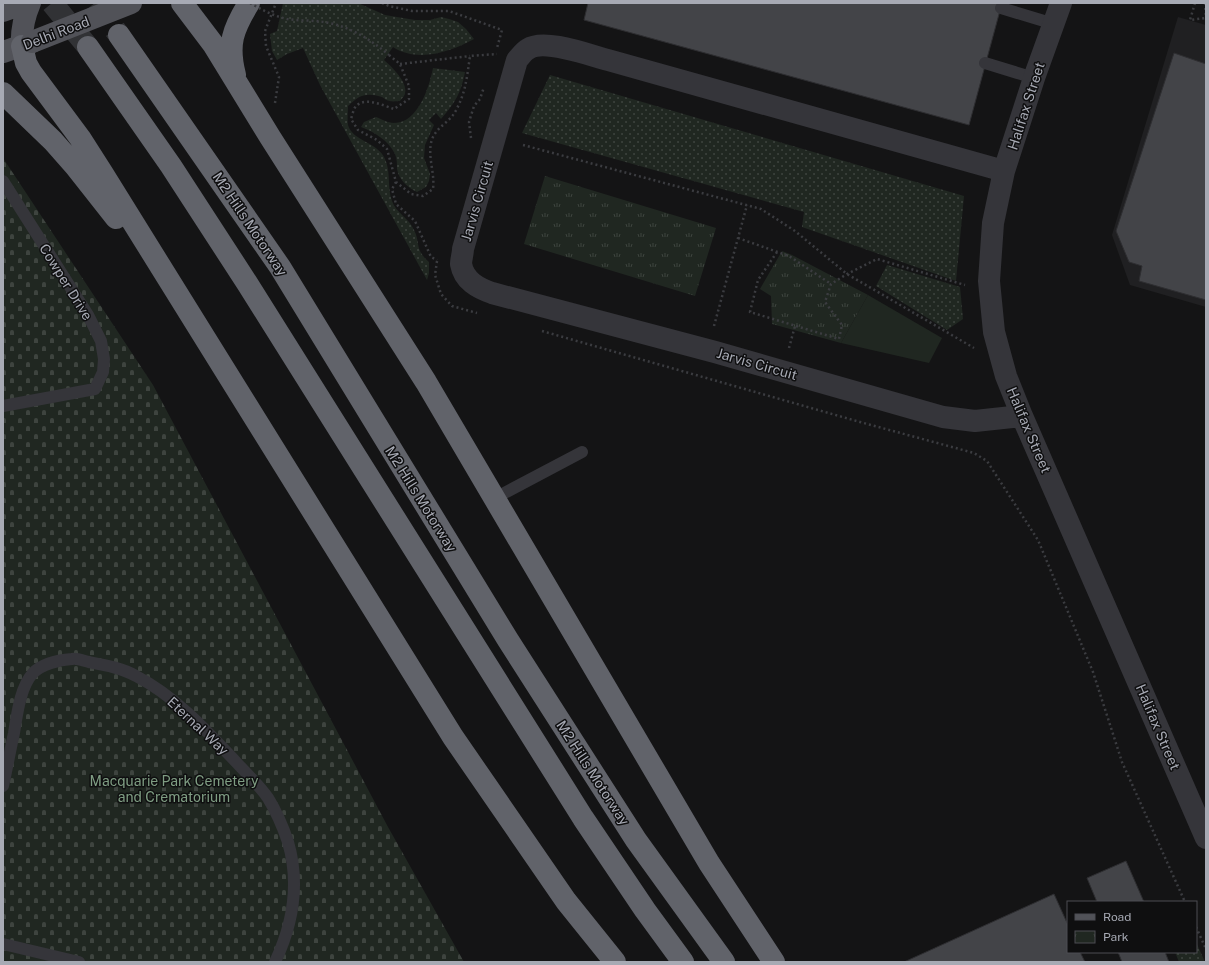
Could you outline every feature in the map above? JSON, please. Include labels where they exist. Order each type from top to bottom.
[{"type":"highway","points":[[182,3],[213,44],[270,137],[426,382],[709,863],[774,962]]},
{"type":"highway","points":[[237,84],[232,58],[232,38],[236,27],[250,3]]},
{"type":"highway","name":"M2 Hills Motorway","points":[[119,35],[280,267],[508,640],[636,840],[724,962]]},
{"type":"highway","points":[[20,43],[26,63],[31,72],[80,138],[103,174],[453,737],[566,901],[615,962]]},
{"type":"highway","points":[[88,47],[172,166],[583,818],[645,910],[684,962]]},
{"type":"highway","points":[[3,93],[53,141],[75,166],[184,306]]},
{"type":"main road","points":[[4,11],[25,3]]},
{"type":"main road","points":[[20,43],[25,15],[30,3]]},
{"type":"main road","name":"Delhi Road","points":[[20,43],[131,3]]},
{"type":"street","name":"Halifax Street","points":[[1061,3],[1034,78],[1004,171],[993,223],[988,281],[994,332],[1006,376],[1022,416],[1206,838]]},
{"type":"street","name":"Jarvis Circuit","points":[[1004,171],[601,58],[543,44],[528,48],[517,60],[463,249],[461,264],[466,276],[476,287],[492,293],[708,350],[943,417],[974,421],[1022,416]]},
{"type":"lane","points":[[1001,8],[1054,24]]},
{"type":"lane","points":[[985,63],[1034,78]]},
{"type":"lane","name":"Cowper Drive","points":[[3,181],[88,315],[102,341],[104,359],[103,372],[95,389],[3,406]]},
{"type":"lane","points":[[495,498],[582,452]]},
{"type":"lane","name":"Eternal Way","points":[[3,786],[22,693],[32,674],[44,665],[73,658],[106,665],[134,675],[157,688],[192,718],[230,756],[268,798],[279,821],[288,842],[293,866],[294,884],[292,918],[282,948],[275,962]]},
{"type":"lane","points":[[3,944],[79,962]]},
{"type":"path","points":[[250,3],[267,13],[287,19],[324,22],[358,33],[376,44],[400,64],[409,86],[409,99],[394,109],[371,101],[361,103],[354,109],[351,119],[358,130],[377,140],[387,149],[396,182],[411,194],[423,196],[433,189],[434,178],[430,162],[431,142],[437,130],[455,113],[466,88],[470,56]]},
{"type":"path","points":[[270,137],[279,76],[266,46],[265,31],[276,3]]},
{"type":"path","points":[[382,3],[412,11],[449,11],[502,30],[496,53],[400,64]]},
{"type":"path","points":[[1195,3],[1190,20],[1206,17],[1205,3]]},
{"type":"path","points":[[523,146],[761,209],[795,231],[847,274],[974,348]]},
{"type":"path","points":[[396,182],[392,189],[396,204],[415,221],[431,257],[437,260],[435,275],[441,294],[452,306],[481,314]]},
{"type":"path","points":[[714,326],[747,205]]},
{"type":"path","points":[[738,238],[789,256],[831,284]]},
{"type":"path","points":[[777,252],[758,280],[750,312],[839,339],[842,325],[825,302],[831,284],[877,259],[965,285]]},
{"type":"path","points":[[789,348],[795,326]]},
{"type":"path","points":[[540,331],[974,453],[987,461],[1038,540],[1093,672],[1122,762],[1185,901]]},
{"type":"path","points":[[1197,929],[1206,950]]},
{"type":"shaded area","points":[[1178,17],[1206,25],[1206,307],[1130,285],[1112,235]]},
{"type":"green space","points":[[283,3],[358,3],[385,15],[415,20],[430,20],[441,17],[458,22],[474,39],[455,48],[434,54],[413,54],[402,52],[393,47],[384,60],[395,70],[404,84],[405,94],[400,101],[388,101],[382,97],[367,95],[359,97],[348,106],[348,125],[350,130],[354,135],[382,153],[385,159],[388,169],[392,201],[396,209],[412,226],[421,253],[429,262],[429,273],[427,280],[320,85],[303,48],[287,54],[277,60],[272,51],[270,34],[277,31]]},
{"type":"green space","points":[[433,68],[465,72],[462,86],[450,108],[441,119],[436,113],[429,120],[434,125],[425,145],[424,158],[430,174],[429,181],[426,187],[417,192],[407,186],[400,177],[397,169],[396,156],[389,145],[376,134],[361,127],[364,122],[376,117],[387,122],[394,123],[410,117],[421,103],[429,85]]},
{"type":"green space","points":[[550,75],[964,196],[956,281],[802,227],[804,212],[522,133]]},
{"type":"green space","name":"Macquarie Park Cemetery and Crematorium","points":[[3,158],[153,385],[388,827],[464,962],[3,962]]},
{"type":"green space","points":[[545,176],[716,228],[695,296],[524,244]]},
{"type":"green space","points":[[782,251],[868,295],[841,343],[772,324],[771,296],[760,289]]},
{"type":"green space","points":[[887,265],[960,287],[963,319],[947,330],[876,286]]},
{"type":"green space","points":[[868,295],[942,338],[929,363],[841,343]]},
{"type":"green space","points":[[1197,944],[1205,962],[1179,962],[1175,953],[1197,953]]},
{"type":"building","points":[[588,3],[1002,3],[969,125],[584,20]]},
{"type":"building","points":[[1174,53],[1206,64],[1206,300],[1139,281],[1142,266],[1129,262],[1116,231]]},
{"type":"building","points":[[1126,861],[1144,901],[1097,901],[1087,878]]},
{"type":"building","points":[[1054,894],[1067,923],[1067,953],[1080,953],[1085,962],[904,962]]},
{"type":"building","points":[[1118,953],[1165,953],[1169,962],[1122,962]]},
{"type":"tunnel","points":[[52,3],[88,47]]},
{"type":"tunnel","points":[[95,3],[119,35]]}]
